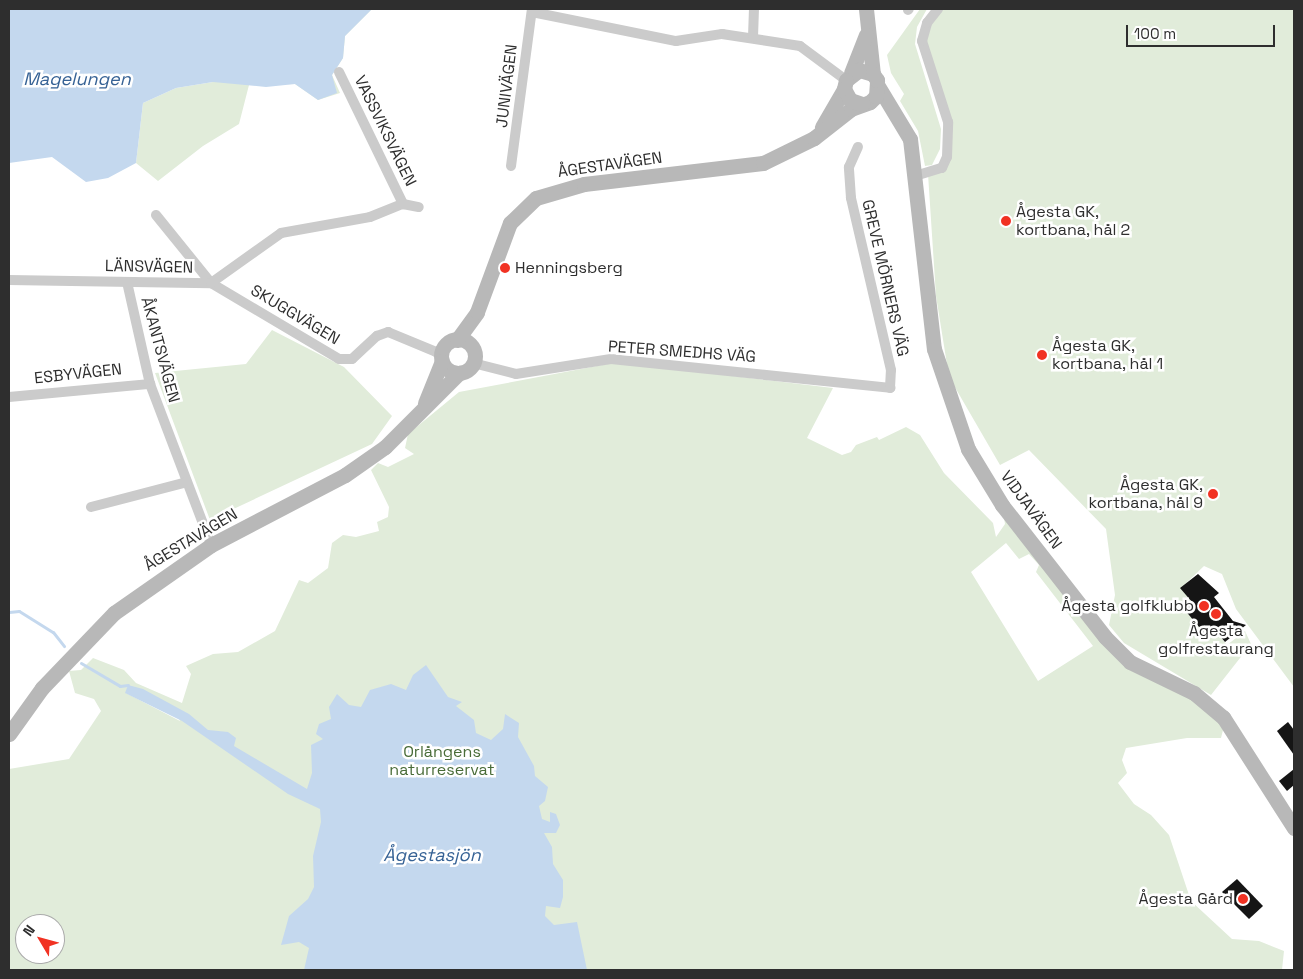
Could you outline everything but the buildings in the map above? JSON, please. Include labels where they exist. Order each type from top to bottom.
[{"type":"main road","points":[[866,9],[876,80],[866,103]]},
{"type":"main road","points":[[814,138],[847,80],[868,31]]},
{"type":"main road","points":[[847,80],[859,70],[876,80]]},
{"type":"main road","points":[[847,80],[850,100],[866,103],[902,122]]},
{"type":"main road","name":"VIDJAVÄGEN","points":[[876,80],[902,122],[910,139],[934,349],[968,449],[1002,505],[1105,636],[1130,662],[1194,693],[1223,717],[1294,828]]},
{"type":"main road","name":"ÅGESTAVÄGEN","points":[[9,734],[42,688],[114,613],[211,545],[345,475],[385,447],[459,373],[473,363],[464,343],[476,337],[477,312],[510,223],[536,198],[584,184],[763,163],[814,138],[866,103]]},
{"type":"main road","points":[[459,373],[451,372],[442,355],[464,343]]},
{"type":"main road","name":"ÅGESTAVÄGEN","points":[[421,411],[437,379],[442,355]]},
{"type":"street","points":[[754,9],[754,37]]},
{"type":"street","points":[[915,176],[942,168],[948,148],[943,101],[922,41],[927,23],[938,9]]},
{"type":"street","points":[[532,10],[676,41],[722,34],[754,37],[800,46],[847,80]]},
{"type":"street","name":"JUNIVÄGEN","points":[[512,166],[532,10]]},
{"type":"street","name":"VASSVIKSVÄGEN","points":[[340,72],[403,204]]},
{"type":"street","name":"GREVE MÖRNERS VÄG","points":[[858,147],[849,167],[851,198],[891,370],[890,388]]},
{"type":"street","name":"LÄNSVÄGEN","points":[[9,280],[211,283],[280,233],[370,217],[403,204],[419,206]]},
{"type":"street","points":[[156,215],[211,283]]},
{"type":"street","name":"ÅKANTSVÄGEN","points":[[127,282],[150,384],[211,545]]},
{"type":"street","name":"SKUGGVÄGEN","points":[[211,283],[339,358],[352,359],[377,336],[388,332],[442,355]]},
{"type":"street","name":"PETER SMEDHS VÄG","points":[[473,363],[516,374],[611,358],[890,388]]},
{"type":"street","name":"ESBYVÄGEN","points":[[9,397],[150,384]]},
{"type":"street","points":[[91,507],[187,482]]},
{"type":"green space","points":[[372,9],[345,36],[343,58],[332,75],[340,93],[318,100],[295,84],[249,85],[239,124],[203,146],[158,181],[136,163],[143,103],[176,88],[213,82]]},
{"type":"green space","points":[[920,9],[927,9],[917,27],[915,44],[941,129],[940,149],[932,165],[925,166],[918,131],[900,101],[904,94],[891,73],[887,55]]},
{"type":"green space","points":[[938,9],[1294,9],[1294,687],[1236,609],[1222,574],[1204,566],[1181,588],[1192,602],[1184,609],[1204,633],[1212,627],[1227,645],[1245,631],[1251,644],[1211,695],[1124,643],[1109,625],[1115,595],[1106,529],[1029,450],[1000,465],[949,377],[936,296],[928,174],[942,168],[949,139],[922,41]]},
{"type":"green space","points":[[272,330],[344,367],[392,416],[372,444],[210,520],[155,373],[246,364]]},
{"type":"green space","name":"Orlångens naturreservat","points":[[618,362],[833,388],[807,438],[842,455],[851,452],[856,445],[877,437],[879,440],[906,427],[920,435],[944,473],[993,523],[996,537],[1005,524],[1002,505],[1130,662],[1213,708],[1223,730],[1221,738],[1187,738],[1126,748],[1122,760],[1127,773],[1118,783],[1134,804],[1151,815],[1169,835],[1191,901],[1232,939],[1259,941],[1284,951],[1282,970],[9,970],[9,769],[69,759],[101,711],[94,699],[75,693],[69,671],[81,670],[93,658],[124,670],[136,683],[182,703],[191,674],[186,666],[213,654],[238,652],[275,631],[299,580],[308,583],[328,568],[332,543],[343,535],[356,537],[379,531],[377,522],[388,517],[389,507],[371,470],[378,463],[388,467],[414,454],[405,448],[408,434],[459,392]],"holes":[[[1006,543],[1019,559],[1029,554],[1039,565],[1036,572],[1093,646],[1038,681],[971,572]],[[128,685],[173,706],[180,721],[126,693]]]},
{"type":"water","name":"Magelungen","points":[[9,9],[372,9],[345,36],[343,58],[332,75],[337,93],[318,100],[295,84],[266,87],[213,82],[176,88],[143,103],[136,163],[108,178],[86,182],[52,157],[9,163]]},
{"type":"water","name":"Ågestasjön","points":[[426,665],[448,697],[462,702],[456,706],[474,720],[476,733],[491,740],[503,729],[505,714],[519,723],[518,737],[534,766],[535,776],[548,787],[545,801],[539,806],[542,819],[550,822],[550,812],[556,814],[560,825],[556,833],[544,833],[552,847],[553,864],[563,880],[563,897],[560,908],[546,906],[545,916],[554,925],[577,922],[587,970],[304,970],[309,948],[299,942],[281,945],[289,916],[308,899],[314,887],[313,856],[321,822],[320,809],[288,794],[182,721],[125,693],[128,685],[143,689],[189,714],[208,730],[228,732],[236,738],[234,746],[307,789],[312,773],[311,745],[323,739],[316,734],[319,724],[331,719],[329,707],[337,694],[349,705],[361,707],[370,690],[391,684],[406,690],[413,675]]},
{"type":"waterway","points":[[9,612],[19,611],[53,632],[64,646]]},
{"type":"waterway","points":[[81,663],[120,686],[128,685]]},
{"type":"place","name":"Ågesta GK, kortbana, hål 2","points":[[1006,221]]},
{"type":"place","name":"Henningsberg","points":[[505,268]]},
{"type":"place","name":"Ågesta GK, kortbana, hål 1","points":[[1042,355]]},
{"type":"place","name":"Ågesta GK, kortbana, hål 9","points":[[1213,494]]},
{"type":"place","name":"Ågesta golfklubb","points":[[1204,606]]},
{"type":"place","name":"Ågesta golfrestaurang","points":[[1216,614]]},
{"type":"place","name":"Ågesta Gård","points":[[1243,899]]}]
